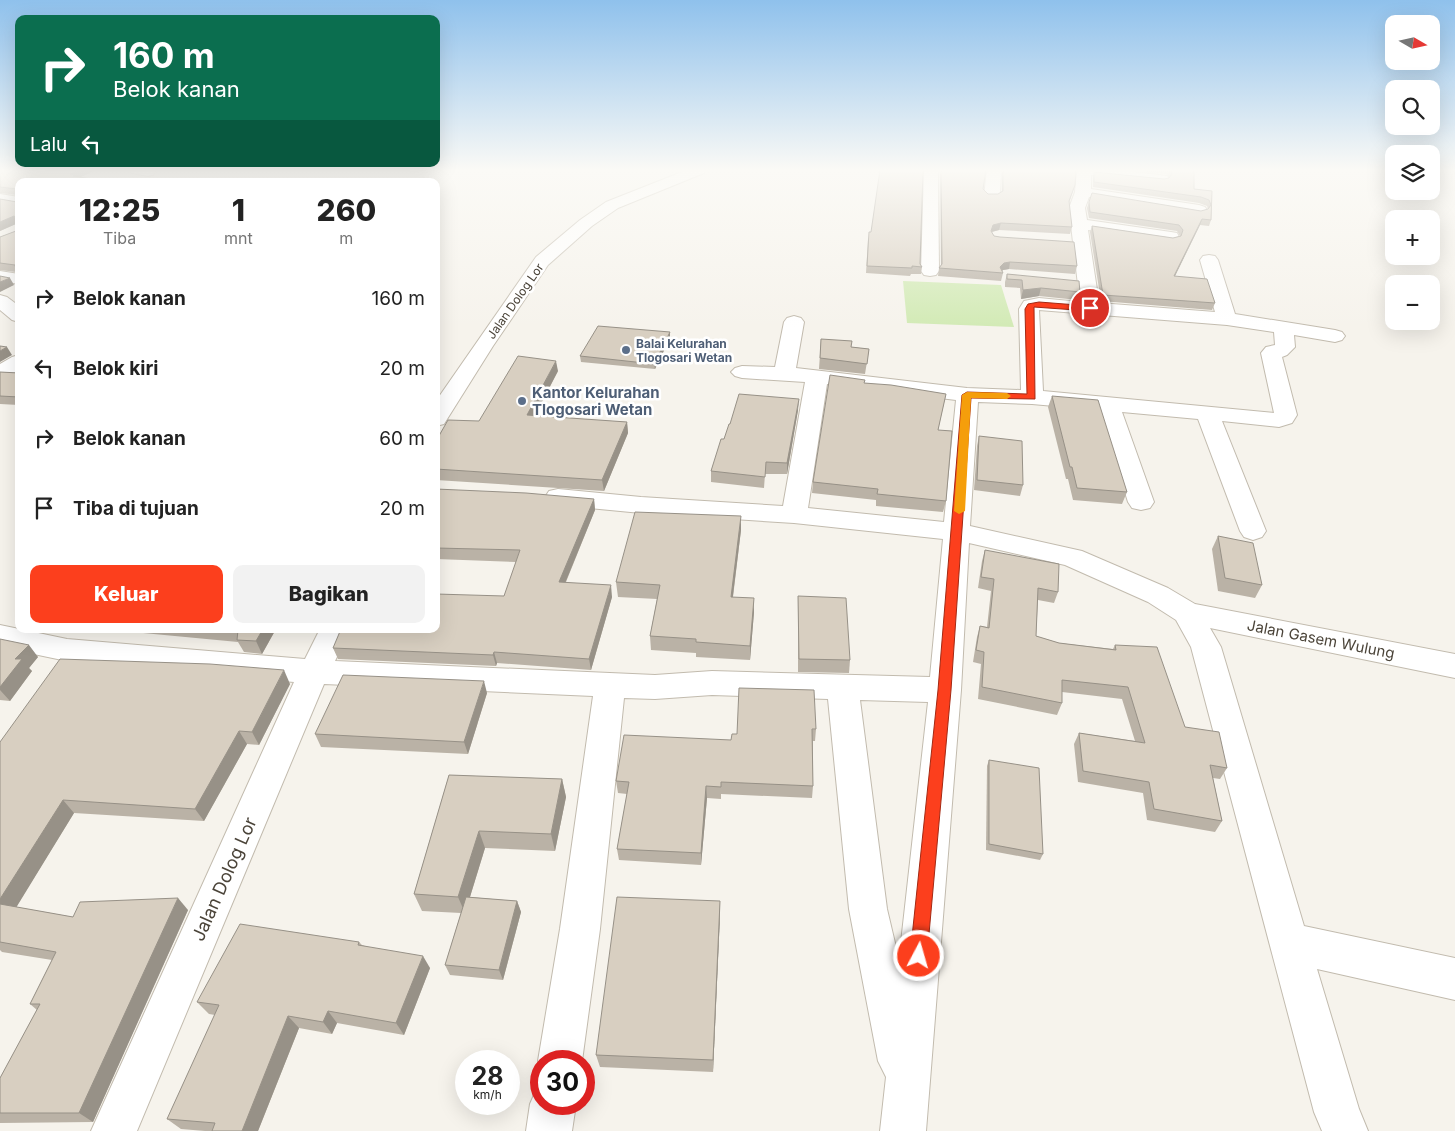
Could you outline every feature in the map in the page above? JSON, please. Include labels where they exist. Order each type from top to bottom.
[{"type":"street","name":"Jalan Dolog Lor","points":[[440,413],[483,346],[542,261],[586,223]]},
{"type":"street","points":[[930,223],[930,271]]},
{"type":"street","points":[[1090,308],[1080,224],[1171,237]]},
{"type":"street","points":[[1064,241],[1082,242]]},
{"type":"street","points":[[1208,260],[1227,318]]},
{"type":"street","points":[[0,276],[15,278]]},
{"type":"street","points":[[1068,281],[1087,282]]},
{"type":"street","points":[[15,291],[0,300],[15,313]]},
{"type":"street","points":[[1032,397],[1029,309],[1031,305],[1039,304],[1227,318],[1335,336]]},
{"type":"street","points":[[784,374],[794,322]]},
{"type":"street","points":[[742,372],[817,376],[967,395],[1032,397],[1279,420],[1286,415],[1270,353],[1272,351],[1280,351],[1285,347],[1283,327]]},
{"type":"street","points":[[0,374],[15,364]]},
{"type":"street","points":[[794,515],[817,376]]},
{"type":"street","points":[[902,1131],[945,690],[967,395]]},
{"type":"street","points":[[1108,404],[1141,502]]},
{"type":"street","points":[[1207,412],[1252,531]]},
{"type":"street","points":[[538,495],[641,505],[794,515],[958,532],[1072,557],[1158,595],[1187,613],[1206,647],[1337,1112],[1345,1131]]},
{"type":"street","name":"Jalan Gasem Wulung","points":[[1187,613],[1455,666]]},
{"type":"street","name":"Jalan Dolog Lor","points":[[114,1131],[314,672],[333,633]]},
{"type":"street","points":[[0,636],[58,662],[655,687],[712,683],[945,690]]},
{"type":"street","points":[[562,1050],[580,929],[610,685]]},
{"type":"street","points":[[842,687],[868,909],[906,1088]]},
{"type":"street","points":[[1290,943],[1455,978]]},
{"type":"street","points":[[549,1131],[551,1115]]},
{"type":"green space","points":[[903,281],[1001,285],[1014,327],[907,323]]},
{"type":"building","points":[[872,223],[921,223],[920,264],[922,267],[867,266],[869,232],[871,232]]},
{"type":"building","points":[[942,223],[1072,223],[1072,227],[1001,223],[993,225],[991,231],[994,236],[1000,237],[1074,242],[1077,266],[1010,262],[1004,263],[1000,267],[1003,273],[939,268],[942,264]]},
{"type":"building","points":[[1164,223],[1200,223],[1174,276],[1207,279],[1215,303],[1103,295],[1092,226],[1173,238],[1181,236],[1183,230],[1179,225]]},
{"type":"building","points":[[15,231],[15,265],[0,263],[0,237]]},
{"type":"building","points":[[1007,274],[1079,281],[1080,292],[1041,288],[1023,290],[1022,280],[1007,279]]},
{"type":"building","points":[[0,276],[10,278],[0,282]]},
{"type":"building","name":"Balai Kelurahan Tlogosari Wetan","points":[[598,326],[670,332],[654,364],[580,356]]},
{"type":"building","points":[[821,339],[852,341],[851,347],[869,349],[867,364],[820,358]]},
{"type":"building","points":[[0,346],[7,347],[0,351]]},
{"type":"building","points":[[518,356],[556,361],[527,415],[627,422],[602,480],[440,469],[440,434],[448,420],[479,421]]},
{"type":"building","points":[[0,372],[15,373],[15,397],[0,396]]},
{"type":"building","points":[[830,375],[865,380],[864,383],[891,385],[946,394],[938,430],[952,431],[946,501],[877,494],[878,489],[813,482]]},
{"type":"building","points":[[739,394],[799,399],[787,463],[766,462],[765,477],[711,471],[721,439],[724,439],[730,424]]},
{"type":"building","points":[[1052,396],[1098,400],[1127,492],[1077,488]]},
{"type":"building","points":[[979,436],[1022,441],[1023,485],[977,480]]},
{"type":"building","points":[[440,489],[526,493],[594,499],[559,582],[611,585],[589,659],[494,652],[493,655],[333,648],[339,633],[440,633],[440,594],[504,596],[520,550],[440,548]]},
{"type":"building","points":[[635,512],[741,516],[731,597],[754,598],[750,646],[696,642],[696,639],[650,636],[660,585],[616,582]]},
{"type":"building","points":[[1218,536],[1253,543],[1262,585],[1225,578]]},
{"type":"building","points":[[985,550],[1059,564],[1058,592],[1038,588],[1036,636],[1059,643],[1116,650],[1115,645],[1157,647],[1185,727],[1219,732],[1227,768],[1210,765],[1222,821],[1154,809],[1149,782],[1083,771],[1079,733],[1145,743],[1128,687],[1062,680],[1062,703],[982,687],[984,652],[976,650],[980,626],[989,628],[994,579],[981,577]]},
{"type":"building","points":[[798,596],[846,598],[850,660],[799,659]]},
{"type":"building","points":[[238,633],[261,633],[256,641],[237,640]]},
{"type":"building","points":[[0,639],[29,645],[15,659],[22,659],[0,687]]},
{"type":"building","points":[[60,659],[210,664],[284,670],[252,732],[239,731],[195,809],[63,800],[0,899],[0,742]]},
{"type":"building","points":[[343,675],[484,681],[464,742],[315,734]]},
{"type":"building","points":[[739,688],[814,690],[816,729],[812,729],[813,786],[721,782],[721,787],[706,786],[701,853],[617,849],[629,782],[616,781],[624,735],[731,740],[732,734],[737,734]]},
{"type":"building","points":[[989,760],[1039,768],[1043,854],[989,844]]},
{"type":"building","points":[[449,775],[562,779],[551,834],[479,831],[458,897],[414,894]]},
{"type":"building","points":[[466,897],[517,901],[499,970],[445,965]]},
{"type":"building","points":[[617,897],[720,901],[713,1060],[596,1055]]},
{"type":"building","points":[[178,898],[79,1113],[0,1113],[0,1078],[40,1004],[30,1004],[56,952],[0,942],[0,904],[73,917],[80,902]]},
{"type":"building","points":[[240,924],[359,942],[358,945],[423,956],[396,1023],[328,1011],[323,1022],[288,1016],[242,1131],[212,1131],[215,1123],[167,1119],[219,1005],[197,1002]]},
{"type":"slow traffic","points":[[959,511],[967,395],[1007,396]]},
{"type":"place","name":"Balai Kelurahan Tlogosari Wetan","points":[[626,350]]},
{"type":"place","name":"Kantor Kelurahan Tlogosari Wetan","points":[[522,401]]},
{"type":"route","points":[[919,956],[945,690],[967,395],[1032,397],[1029,309],[1031,305],[1090,308]]}]
